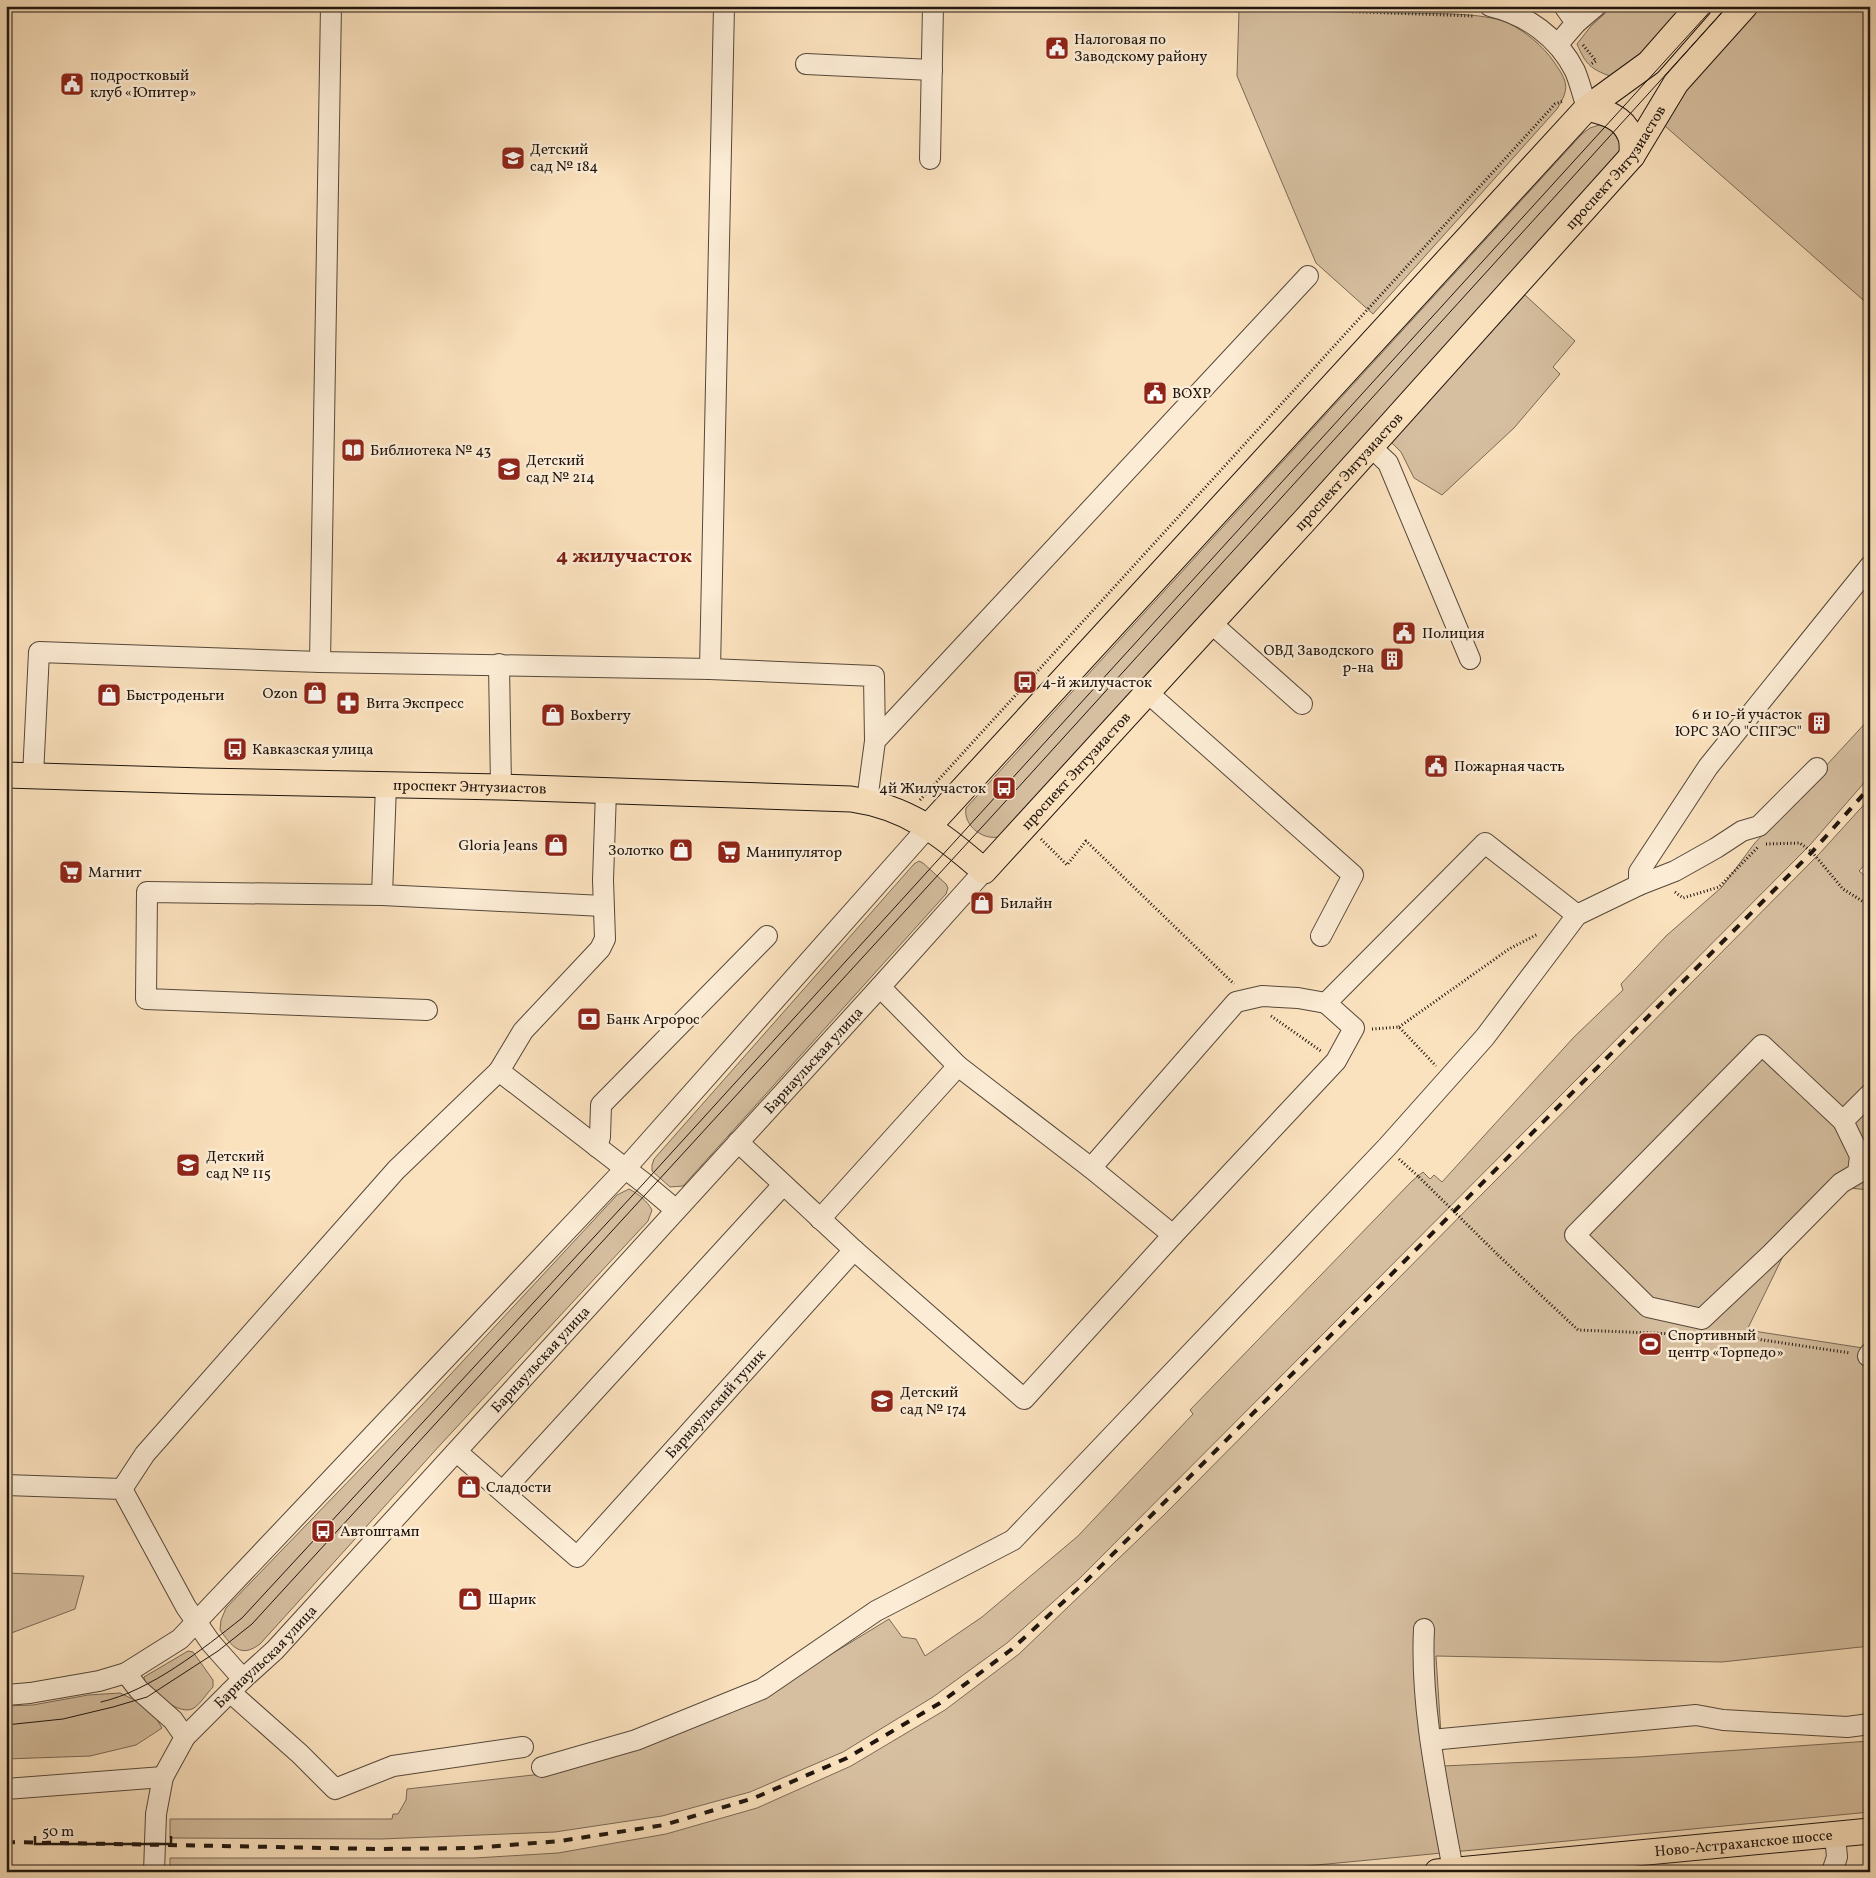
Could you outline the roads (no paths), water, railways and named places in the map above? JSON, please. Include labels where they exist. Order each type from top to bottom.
[{"type":"main road","points":[[928,826],[1587,108],[1649,63],[1699,6]]},
{"type":"main road","name":"проспект Энтузиастов","points":[[6,776],[501,787],[816,797],[867,801],[897,811],[928,826],[954,844],[984,871],[1371,447],[1632,156],[1676,83],[1745,6]]},
{"type":"main road","points":[[1587,108],[1616,117],[1623,124],[1631,136],[1632,156]]},
{"type":"main road","name":"Ново-Астраханское шоссе","points":[[1445,1871],[1617,1863],[1870,1831]]},
{"type":"street","points":[[320,662],[331,6]]},
{"type":"street","points":[[710,669],[724,6]]},
{"type":"street","points":[[930,159],[933,6]]},
{"type":"street","points":[[1490,6],[1510,11],[1530,22],[1558,44],[1575,72],[1587,108]]},
{"type":"street","points":[[1564,6],[1576,23]]},
{"type":"street","points":[[1558,44],[1576,23],[1596,6]]},
{"type":"street","points":[[806,64],[932,70]]},
{"type":"street","points":[[874,741],[1308,276]]},
{"type":"street","points":[[1371,447],[1388,463],[1470,659]]},
{"type":"street","points":[[1639,885],[1638,872],[1708,767],[1870,566]]},
{"type":"street","points":[[1212,622],[1302,704]]},
{"type":"street","points":[[33,776],[39,652],[320,662],[710,669],[874,676],[874,741],[867,801]]},
{"type":"street","points":[[500,664],[501,787]]},
{"type":"street","points":[[1148,693],[1353,875],[1321,936]]},
{"type":"street","points":[[542,1767],[636,1740],[762,1689],[876,1611],[1014,1540],[1386,1147],[1485,1037],[1577,915],[1639,885],[1662,877],[1716,848],[1742,831],[1759,826],[1817,768]]},
{"type":"street","points":[[382,895],[386,785]]},
{"type":"street","points":[[122,1489],[145,1454],[396,1170],[499,1071],[524,1030],[600,949],[605,939],[603,880],[606,791]]},
{"type":"street","points":[[6,1695],[30,1694],[98,1681],[126,1673],[180,1639],[625,1168],[928,826]]},
{"type":"street","points":[[1326,1003],[1485,843],[1577,915]]},
{"type":"street","name":"Барнаульская улица","points":[[154,1872],[156,1814],[163,1778],[185,1738],[236,1685],[275,1650],[984,871]]},
{"type":"street","points":[[427,1010],[146,999],[147,892],[382,895],[603,906]]},
{"type":"street","points":[[597,1147],[600,1138],[601,1105],[766,936]]},
{"type":"street","points":[[880,987],[958,1066],[1091,1168],[1173,1234]]},
{"type":"street","points":[[738,1142],[854,1250],[1024,1399],[1173,1234],[1336,1061],[1354,1028],[1326,1003],[1298,998],[1262,996],[1236,1002],[1091,1168]]},
{"type":"street","points":[[1762,1045],[1843,1121],[1860,1156],[1864,1175],[1841,1183],[1771,1254],[1702,1319],[1648,1308],[1575,1235],[1762,1045]]},
{"type":"street","points":[[820,1219],[958,1066]]},
{"type":"street","points":[[499,1071],[625,1168],[676,1210]]},
{"type":"street","points":[[1843,1121],[1870,1094]]},
{"type":"street","points":[[457,1452],[503,1491],[783,1184]]},
{"type":"street","name":"Барнаульский тупик","points":[[503,1491],[577,1557],[854,1250]]},
{"type":"street","points":[[6,1485],[122,1489]]},
{"type":"street","points":[[122,1489],[186,1607],[198,1621],[236,1685],[335,1790],[393,1766],[523,1747]]},
{"type":"street","points":[[1424,1629],[1422,1660],[1445,1871]]},
{"type":"street","points":[[126,1673],[139,1690],[173,1720],[185,1738]]},
{"type":"street","points":[[1431,1740],[1696,1716],[1723,1720],[1847,1727],[1870,1724]]},
{"type":"street","points":[[6,1789],[163,1778]]},
{"type":"street","points":[[1832,1872],[1837,1857],[1836,1835]]},
{"type":"tram line","points":[[101,1702],[120,1697],[157,1679],[210,1643],[242,1618],[644,1183],[1715,6]]},
{"type":"tram line","points":[[6,1725],[63,1719],[147,1697],[218,1651],[252,1624],[1015,791],[1728,6]]},
{"type":"railway","points":[[6,1842],[381,1849],[473,1848],[560,1841],[664,1825],[754,1798],[847,1758],[940,1703],[1012,1649],[1084,1583],[1812,852],[1870,787]]},
{"type":"place","name":"Налоговая по Заводскому району","points":[[1057,48]]},
{"type":"place","name":"подростковый клуб «Юпитер»","points":[[72,84]]},
{"type":"place","name":"Детский сад № 184","points":[[513,158]]},
{"type":"place","name":"ВОХР","points":[[1155,393]]},
{"type":"place","name":"Библиотека № 43","points":[[353,450]]},
{"type":"place","name":"Детский сад № 214","points":[[509,469]]},
{"type":"place","name":"Полиция","points":[[1404,633]]},
{"type":"place","name":"ОВД Заводского р-на","points":[[1392,659]]},
{"type":"place","name":"4-й жилучасток","points":[[1025,682]]},
{"type":"place","name":"Ozon","points":[[315,693]]},
{"type":"place","name":"Быстроденьги","points":[[109,695]]},
{"type":"place","name":"Вита Экспресс","points":[[348,703]]},
{"type":"place","name":"Boxberry","points":[[553,715]]},
{"type":"place","name":"6 и 10-й участок ЮРС ЗАО \"СПГЭС\"","points":[[1819,723]]},
{"type":"place","name":"Кавказская улица","points":[[235,749]]},
{"type":"place","name":"Пожарная часть","points":[[1436,766]]},
{"type":"place","name":"4й Жилучасток","points":[[1004,788]]},
{"type":"place","name":"Gloria Jeans","points":[[556,845]]},
{"type":"place","name":"Золотко","points":[[681,850]]},
{"type":"place","name":"Манипулятор","points":[[729,852]]},
{"type":"place","name":"Магнит","points":[[71,872]]},
{"type":"place","name":"Билайн","points":[[982,903]]},
{"type":"place","name":"Банк Агророс","points":[[589,1019]]},
{"type":"place","name":"Детский сад № 115","points":[[188,1165]]},
{"type":"place","name":"Спортивный центр «Торпедо»","points":[[1650,1344]]},
{"type":"place","name":"Детский сад № 174","points":[[882,1401]]},
{"type":"place","name":"Сладости","points":[[469,1487]]},
{"type":"place","name":"Автоштамп","points":[[323,1531]]},
{"type":"place","name":"Шарик","points":[[470,1599]]},
{"type":"district","name":"4 жилучасток","points":[[624,555]]}]
